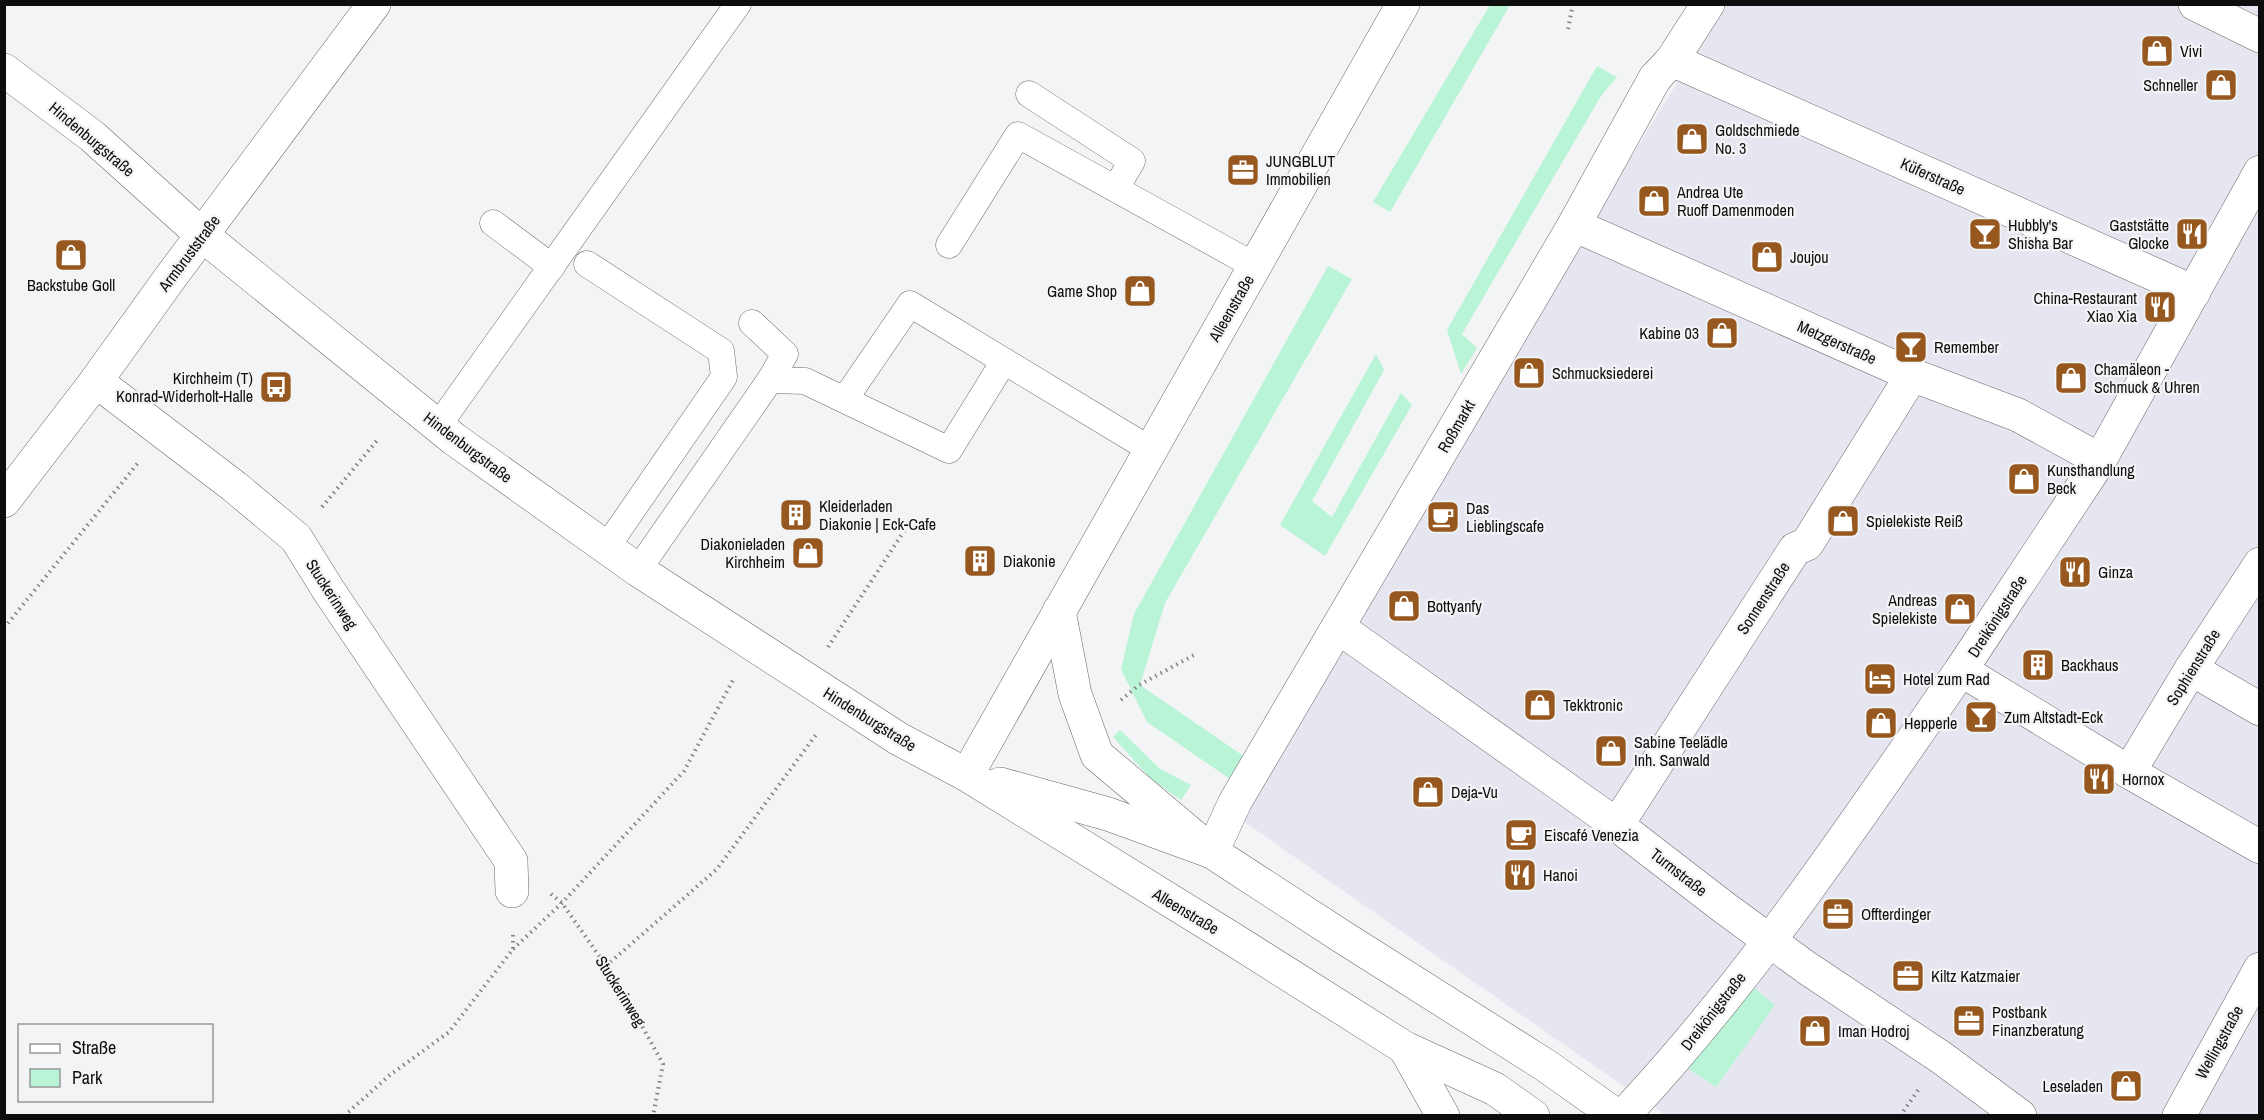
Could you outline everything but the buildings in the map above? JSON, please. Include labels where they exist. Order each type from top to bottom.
[{"type":"street","name":"Armbruststraße","points":[[4,501],[96,381],[374,4]]},
{"type":"street","name":"Alleenstraße","points":[[1403,4],[966,775],[1405,1048],[1495,1089],[1533,1116]]},
{"type":"street","name":"Roßmarkt","points":[[1212,852],[1235,802],[1574,225],[1663,69],[1708,4]]},
{"type":"street","points":[[2195,4],[2259,36]]},
{"type":"street","name":"Küferstraße","points":[[1663,69],[2194,292]]},
{"type":"street","name":"Hindenburgstraße","points":[[4,70],[92,136],[202,235],[438,426],[638,570],[899,740],[966,775]]},
{"type":"street","name":"Dreikönigstraße","points":[[1623,1116],[1673,1061],[1769,940],[1961,670],[2100,460],[2259,172]]},
{"type":"street","name":"Metzgerstraße","points":[[1574,225],[1912,375],[2018,415],[2100,460]]},
{"type":"street","name":"Sonnenstraße","points":[[1617,825],[1795,549],[1807,544],[1912,375]]},
{"type":"street","name":"Stuckerinweg","points":[[96,381],[235,487],[296,538],[511,876]]},
{"type":"street","name":"Sophienstraße","points":[[2129,772],[2191,669],[2259,564]]},
{"type":"street","points":[[1059,611],[1075,694],[1097,755],[1212,852],[1545,1065],[1617,1116]]},
{"type":"street","name":"Turmstraße","points":[[1338,627],[1617,825],[1807,968],[1942,1058],[2020,1116]]},
{"type":"street","points":[[2191,669],[2259,710]]},
{"type":"street","points":[[1961,670],[2129,772],[2259,847]]},
{"type":"street","points":[[966,775],[1108,814],[1212,852]]},
{"type":"street","name":"Wellingstraße","points":[[2179,1116],[2259,969]]},
{"type":"street","name":"Alleenstraße","points":[[1405,1048],[1443,1116]]},
{"type":"lane","points":[[438,426],[738,4]]},
{"type":"lane","points":[[1029,94],[1132,161],[1116,188]]},
{"type":"lane","points":[[949,244],[1018,135],[1255,266]]},
{"type":"lane","points":[[493,223],[552,267]]},
{"type":"lane","points":[[587,264],[721,351],[724,377],[606,548]]},
{"type":"lane","points":[[845,399],[910,304],[1151,450]]},
{"type":"lane","points":[[638,570],[770,380],[785,354],[752,323]]},
{"type":"lane","points":[[770,380],[805,381],[949,450],[1004,361]]},
{"type":"path","points":[[1568,29],[1573,4]]},
{"type":"path","points":[[4,628],[163,432]]},
{"type":"path","points":[[296,538],[379,438]]},
{"type":"path","points":[[807,680],[910,522]]},
{"type":"path","points":[[344,1116],[390,1075],[449,1032],[513,948],[562,903],[684,771],[752,644]]},
{"type":"path","points":[[1116,704],[1139,685],[1196,654]]},
{"type":"path","points":[[606,966],[717,869],[841,702]]},
{"type":"path","points":[[511,876],[513,948]]},
{"type":"path","name":"Stuckerinweg","points":[[511,876],[562,903],[606,966],[663,1064],[653,1116]]},
{"type":"shaded area","points":[[1725,5],[2259,5],[2259,1115],[1665,1115],[1243,821],[1579,242]]},
{"type":"green space","points":[[1490,5],[1510,5],[1390,212],[1373,202]]},
{"type":"green space","points":[[1597,66],[1617,77],[1601,96],[1462,334],[1477,348],[1461,374],[1447,330]]},
{"type":"green space","points":[[1328,266],[1352,279],[1165,603],[1140,685],[1245,757],[1230,779],[1147,722],[1121,669],[1134,614]]},
{"type":"green space","points":[[1376,354],[1384,370],[1312,501],[1332,517],[1401,393],[1412,405],[1325,556],[1280,525]]},
{"type":"green space","points":[[1120,730],[1160,769],[1191,785],[1181,800],[1152,780],[1113,737]]},
{"type":"green space","points":[[1753,987],[1775,1005],[1716,1087],[1687,1068]]},
{"type":"place","name":"Vivi","points":[[2157,51]]},
{"type":"place","name":"Schneller","points":[[2221,85]]},
{"type":"place","name":"Goldschmiede No. 3","points":[[1692,139]]},
{"type":"place","name":"JUNGBLUT Immobilien","points":[[1243,170]]},
{"type":"place","name":"Andrea Ute Ruoff Damenmoden","points":[[1654,201]]},
{"type":"place","name":"Hubbly's Shisha Bar","points":[[1985,234]]},
{"type":"place","name":"Gaststätte Glocke","points":[[2192,234]]},
{"type":"place","name":"Backstube Goll","points":[[71,255]]},
{"type":"place","name":"Joujou","points":[[1767,257]]},
{"type":"place","name":"Game Shop","points":[[1140,291]]},
{"type":"place","name":"China-Restaurant Xiao Xia","points":[[2160,307]]},
{"type":"place","name":"Kabine 03","points":[[1722,333]]},
{"type":"place","name":"Remember","points":[[1911,347]]},
{"type":"place","name":"Schmucksiederei","points":[[1529,373]]},
{"type":"place","name":"Chamäleon - Schmuck & Uhren","points":[[2071,378]]},
{"type":"place","name":"Kirchheim (T) Konrad-Widerholt-Halle","points":[[276,387]]},
{"type":"place","name":"Kunsthandlung Beck","points":[[2024,479]]},
{"type":"place","name":"Kleiderladen Diakonie | Eck-Cafe","points":[[796,515]]},
{"type":"place","name":"Das Lieblingscafe","points":[[1443,517]]},
{"type":"place","name":"Spielekiste Reiß","points":[[1843,521]]},
{"type":"place","name":"Diakonieladen Kirchheim","points":[[808,553]]},
{"type":"place","name":"Diakonie","points":[[980,561]]},
{"type":"place","name":"Ginza","points":[[2075,572]]},
{"type":"place","name":"Bottyanfy","points":[[1404,606]]},
{"type":"place","name":"Andreas Spielekiste","points":[[1960,609]]},
{"type":"place","name":"Backhaus","points":[[2038,665]]},
{"type":"place","name":"Hotel zum Rad","points":[[1880,679]]},
{"type":"place","name":"Tekktronic","points":[[1540,705]]},
{"type":"place","name":"Zum Altstadt-Eck","points":[[1981,717]]},
{"type":"place","name":"Hepperle","points":[[1881,723]]},
{"type":"place","name":"Sabine Teelädle Inh. Sanwald","points":[[1611,751]]},
{"type":"place","name":"Hornox","points":[[2099,779]]},
{"type":"place","name":"Deja-Vu","points":[[1428,792]]},
{"type":"place","name":"Eiscafé Venezia","points":[[1521,835]]},
{"type":"place","name":"Hanoi","points":[[1520,875]]},
{"type":"place","name":"Offterdinger","points":[[1838,914]]},
{"type":"place","name":"Kiltz Katzmaier","points":[[1908,976]]},
{"type":"place","name":"Postbank Finanzberatung","points":[[1969,1021]]},
{"type":"place","name":"Iman Hodroj","points":[[1815,1031]]},
{"type":"place","name":"Leseladen","points":[[2126,1086]]}]
